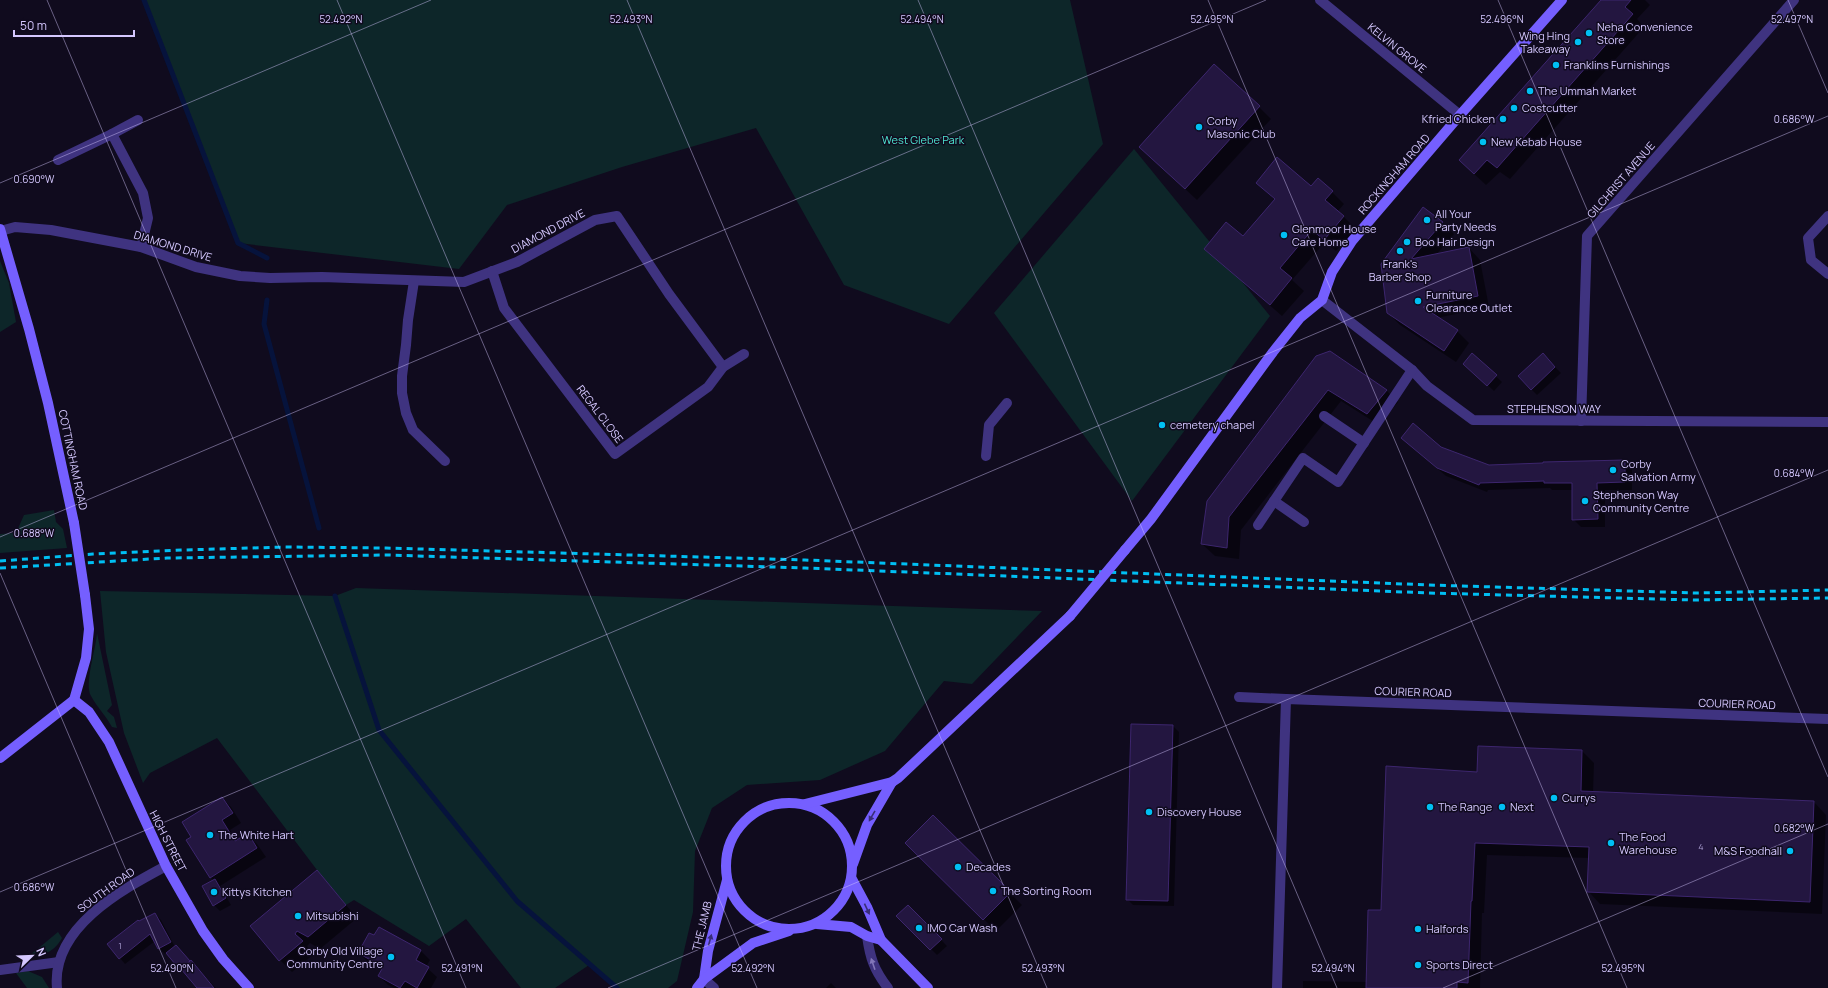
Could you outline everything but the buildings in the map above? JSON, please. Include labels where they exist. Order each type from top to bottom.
[{"type":"street","name":"KELVIN GROVE","points":[[1320,0],[1460,115]]},
{"type":"street","name":"ROCKINGHAM ROAD","points":[[1322,300],[1332,272],[1352,241],[1460,115],[1562,0]]},
{"type":"street","name":"GILCHRIST AVENUE","points":[[1581,421],[1588,236],[1794,0]]},
{"type":"street","points":[[58,160],[138,120]]},
{"type":"street","points":[[112,134],[143,193],[148,218],[141,247]]},
{"type":"street","name":"DIAMOND DRIVE","points":[[0,230],[14,227],[51,230],[141,247],[196,267],[240,276],[270,278],[322,276],[464,282],[517,262],[595,220],[617,216],[669,294],[723,367]]},
{"type":"street","points":[[1828,216],[1808,238],[1811,260],[1828,274]]},
{"type":"street","name":"COTTINGHAM ROAD","points":[[0,230],[29,329],[48,403],[74,523],[86,594],[89,628],[86,658],[74,700]]},
{"type":"street","name":"REGAL CLOSE","points":[[492,271],[504,308],[615,454],[708,387],[723,367],[744,354]]},
{"type":"street","points":[[414,281],[402,376],[402,393],[406,413],[413,430],[445,461]]},
{"type":"street","name":"STEPHENSON WAY","points":[[1322,300],[1412,370],[1427,386],[1473,420],[1828,422]]},
{"type":"street","points":[[817,924],[833,912],[845,897],[852,879],[853,864],[867,825],[892,782],[907,770],[1070,616],[1151,518],[1273,352],[1300,318],[1322,300]]},
{"type":"street","points":[[1258,525],[1303,458],[1338,482],[1412,370]]},
{"type":"street","points":[[986,456],[989,425],[1007,403]]},
{"type":"street","points":[[1324,416],[1364,444]]},
{"type":"street","points":[[1274,501],[1304,522]]},
{"type":"street","name":"COURIER ROAD","points":[[1239,697],[1828,719]]},
{"type":"street","points":[[1276,988],[1286,699]]},
{"type":"street","points":[[0,758],[74,700]]},
{"type":"street","name":"HIGH STREET","points":[[74,700],[88,712],[109,742],[166,866],[204,931],[223,959],[249,988]]},
{"type":"street","points":[[881,940],[867,936],[851,927],[817,924],[791,930],[769,927],[750,916],[735,900],[727,880],[726,858],[732,838],[744,820],[762,808],[783,802],[805,804],[892,782]]},
{"type":"street","points":[[805,804],[829,816],[846,838],[853,864]]},
{"type":"street","name":"SOUTH ROAD","points":[[58,988],[59,962],[75,930],[85,918],[141,879],[166,866]]},
{"type":"street","points":[[852,879],[867,907],[881,940],[928,988]]},
{"type":"street","name":"THE JAMB","points":[[704,979],[708,951],[727,880]]},
{"type":"street","name":"THE JAMB","points":[[697,988],[704,979],[753,943],[791,930]]},
{"type":"street","points":[[867,936],[870,954],[876,971],[888,988]]},
{"type":"street","points":[[0,970],[59,962]]},
{"type":"street","points":[[704,979],[714,988]]},
{"type":"green space","name":"West Glebe Park","points":[[144,0],[1070,0],[1103,144],[949,324],[844,285],[756,128],[622,167],[507,205],[459,269],[238,243]]},
{"type":"green space","points":[[1134,149],[1270,316],[1132,501],[994,313]]},
{"type":"green space","points":[[0,261],[9,283],[16,322],[0,332]]},
{"type":"green space","points":[[54,510],[56,522],[63,529],[67,548],[0,553],[0,534],[16,533],[24,515]]},
{"type":"green space","points":[[356,588],[1042,611],[972,684],[944,681],[885,751],[820,780],[747,785],[712,808],[695,851],[693,912],[677,981],[668,988],[617,988],[589,965],[555,988],[521,988],[466,919],[429,946],[354,900],[346,905],[317,870],[217,738],[150,773],[143,783],[124,733],[106,652],[100,591],[335,596]]},
{"type":"green space","points":[[97,633],[112,705],[107,711],[114,717],[117,728],[112,727],[93,700],[89,691]]},
{"type":"green space","points":[[58,932],[62,938],[56,947],[44,954],[29,956]]},
{"type":"green space","points":[[28,971],[42,977],[49,988],[27,988],[16,973]]},
{"type":"waterway","points":[[144,0],[238,243],[267,258]]},
{"type":"waterway","points":[[267,300],[264,324],[319,528]]},
{"type":"waterway","points":[[335,596],[379,730],[517,901],[617,988]]},
{"type":"railway","points":[[0,561],[93,554],[184,550],[285,547],[386,548],[805,560],[1429,585],[1696,593],[1828,590]]},
{"type":"railway","points":[[0,568],[167,558],[387,555],[805,568],[1429,593],[1693,600],[1828,598]]},
{"type":"place","name":"Neha Convenience Store","points":[[1589,33]]},
{"type":"place","name":"Wing Hing Takeaway","points":[[1578,42]]},
{"type":"place","name":"Franklins Furnishings","points":[[1556,65]]},
{"type":"place","name":"The Ummah Market","points":[[1530,91]]},
{"type":"place","name":"Costcutter","points":[[1514,108]]},
{"type":"place","name":"Kfried Chicken","points":[[1503,119]]},
{"type":"place","name":"Corby Masonic Club","points":[[1199,127]]},
{"type":"place","name":"New Kebab House","points":[[1483,142]]},
{"type":"place","name":"All Your Party Needs","points":[[1427,220]]},
{"type":"place","name":"Glenmoor House Care Home","points":[[1284,235]]},
{"type":"place","name":"Boo Hair Design","points":[[1407,242]]},
{"type":"place","name":"Frank's Barber Shop","points":[[1400,251]]},
{"type":"place","name":"Furniture Clearance Outlet","points":[[1418,301]]},
{"type":"place","name":"cemetery chapel","points":[[1162,425]]},
{"type":"place","name":"Corby Salvation Army","points":[[1613,470]]},
{"type":"place","name":"Stephenson Way Community Centre","points":[[1585,501]]},
{"type":"place","name":"Currys","points":[[1554,798]]},
{"type":"place","name":"The Range","points":[[1430,807]]},
{"type":"place","name":"Next","points":[[1502,807]]},
{"type":"place","name":"Discovery House","points":[[1149,812]]},
{"type":"place","name":"The White Hart","points":[[210,835]]},
{"type":"place","name":"The Food Warehouse","points":[[1611,843]]},
{"type":"place","name":"M&S Foodhall","points":[[1790,851]]},
{"type":"place","name":"Decades","points":[[958,867]]},
{"type":"place","name":"The Sorting Room","points":[[993,891]]},
{"type":"place","name":"Kittys Kitchen","points":[[214,892]]},
{"type":"place","name":"Mitsubishi","points":[[298,916]]},
{"type":"place","name":"IMO Car Wash","points":[[919,928]]},
{"type":"place","name":"Halfords","points":[[1418,929]]},
{"type":"place","name":"Corby Old Village Community Centre","points":[[391,957]]},
{"type":"place","name":"Sports Direct","points":[[1418,965]]}]
